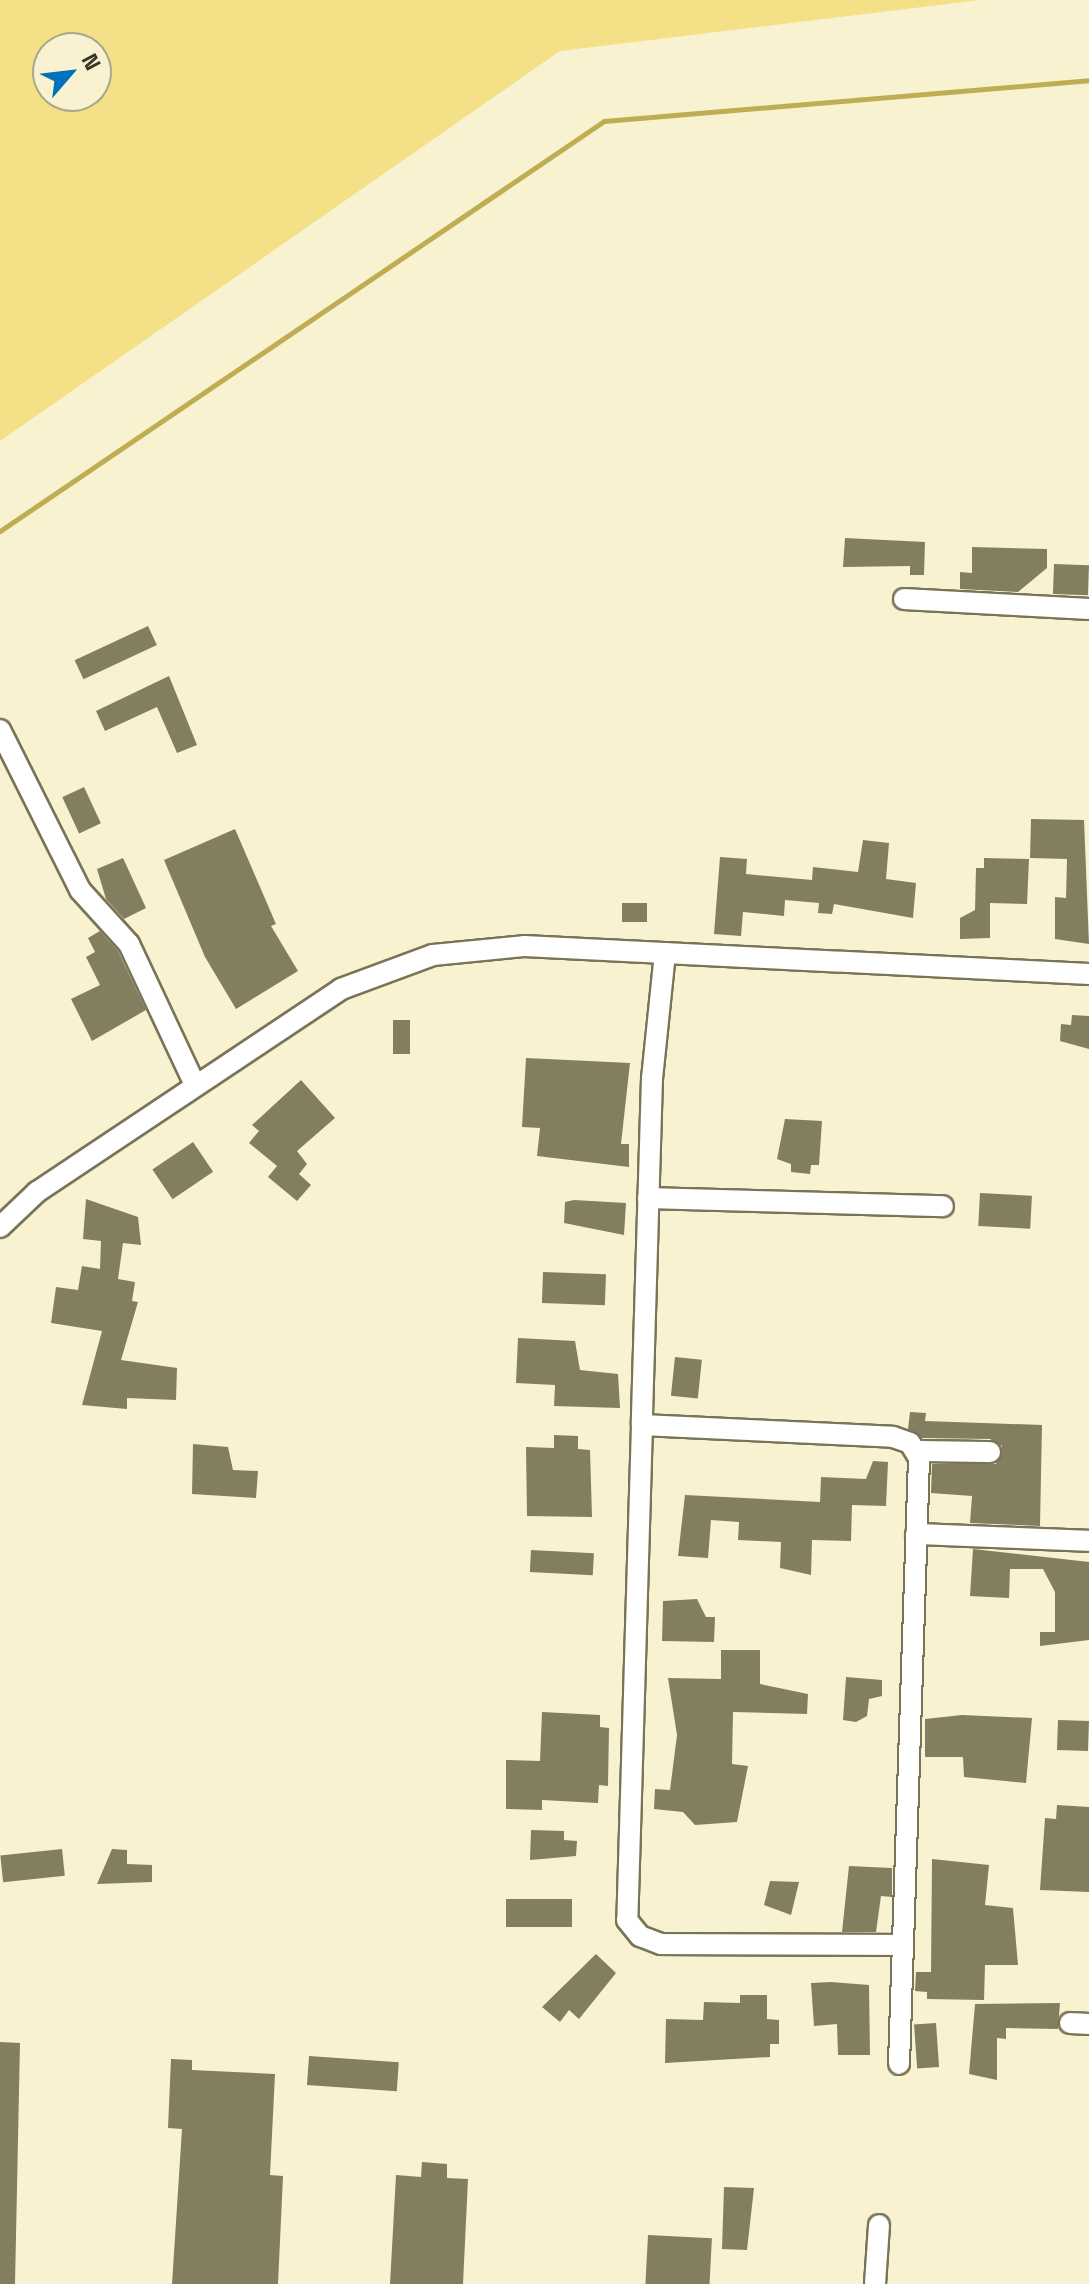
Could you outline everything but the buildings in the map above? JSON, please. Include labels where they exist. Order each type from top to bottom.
[{"type":"street","points":[[904,599],[1089,609]]},
{"type":"street","points":[[0,730],[80,890],[129,944],[195,1085]]},
{"type":"street","points":[[0,1227],[37,1192],[195,1085],[341,989],[398,964],[524,946],[1089,974]]},
{"type":"street","points":[[665,953],[648,1198],[627,1920],[640,1936],[661,1944],[902,1945]]},
{"type":"street","points":[[648,1198],[943,1206]]},
{"type":"street","points":[[642,1425],[893,1437],[916,1451],[990,1452]]},
{"type":"street","points":[[899,2064],[916,1451]]},
{"type":"street","points":[[916,1534],[1089,1541]]},
{"type":"street","points":[[875,2284],[879,2225]]},
{"type":"shaded area","points":[[0,0],[980,0],[560,51],[0,441]]},
{"type":"waterway","points":[[0,531],[604,121],[1089,80]]}]
